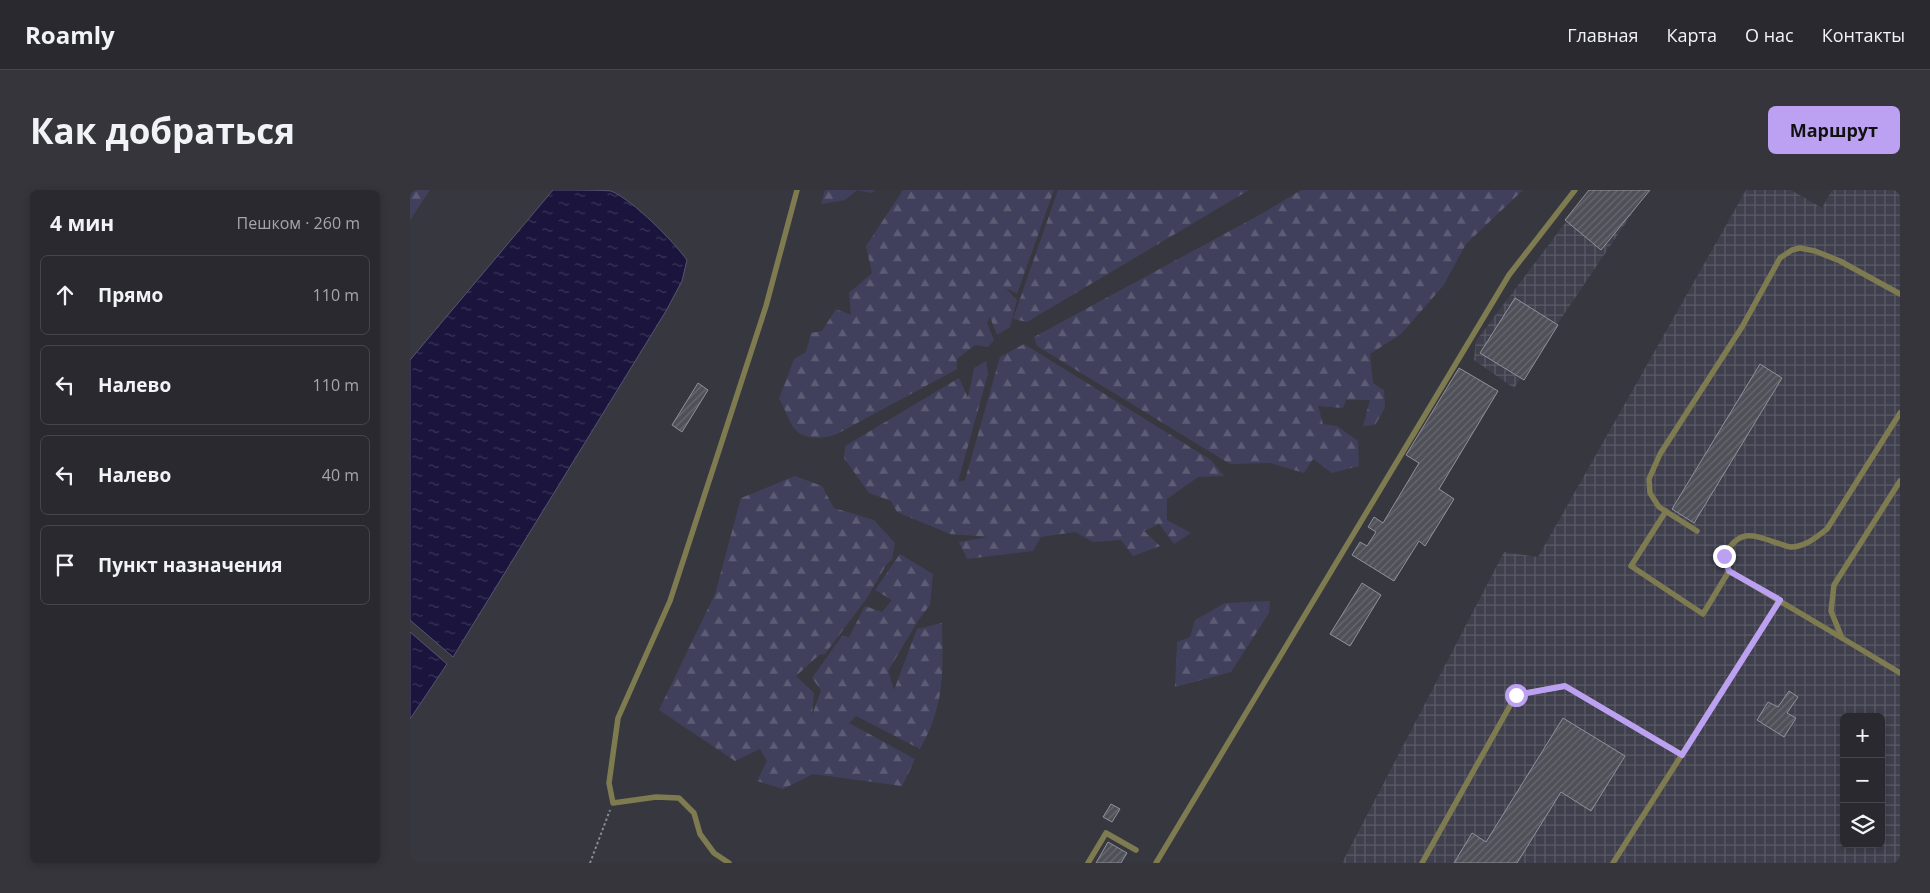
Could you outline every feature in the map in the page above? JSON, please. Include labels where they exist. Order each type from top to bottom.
[{"type":"lane","points":[[729,863],[714,853],[700,834],[694,813],[679,798],[656,797],[613,803],[609,783],[618,718],[670,600],[766,306],[797,190]]},
{"type":"lane","points":[[1156,863],[1509,275],[1575,190]]},
{"type":"lane","points":[[1697,531],[1659,506],[1650,493],[1649,479],[1654,466],[1742,327],[1780,258],[1792,250],[1800,248],[1814,251],[1840,261],[1900,294]]},
{"type":"lane","points":[[1900,413],[1827,529],[1816,538],[1790,547],[1756,536],[1742,536],[1731,544],[1724,556],[1729,571],[1900,673]]},
{"type":"lane","points":[[1842,638],[1831,611],[1834,585],[1900,481]]},
{"type":"lane","points":[[1666,511],[1631,566],[1703,614],[1729,571]]},
{"type":"lane","points":[[1613,863],[1780,600]]},
{"type":"lane","points":[[1422,863],[1516,695],[1565,686],[1682,755]]},
{"type":"lane","points":[[1088,863],[1106,833],[1136,850]]},
{"type":"path","points":[[590,863],[613,803]]},
{"type":"shaded area","points":[[1590,190],[1648,190],[1514,388],[1474,360],[1476,341]]},
{"type":"shaded area","points":[[1746,190],[1791,190],[1822,208],[1832,190],[1900,190],[1900,863],[1342,863],[1504,552],[1538,557]]},
{"type":"green space","points":[[410,190],[430,190],[410,220]]},
{"type":"green space","points":[[825,190],[857,190],[845,200],[821,204]]},
{"type":"green space","points":[[857,190],[875,190],[872,193]]},
{"type":"green space","points":[[903,190],[1054,190],[1017,294],[1006,288],[1017,300],[1010,327],[997,335],[990,317],[987,323],[994,340],[988,347],[975,345],[957,359],[957,369],[837,434],[820,438],[802,435],[793,427],[779,399],[794,359],[806,352],[811,333],[822,331],[836,309],[851,315],[849,293],[872,273],[866,246]]},
{"type":"green space","points":[[1058,190],[1249,190],[1027,322],[1013,319]]},
{"type":"green space","points":[[1301,190],[1523,190],[1466,244],[1443,286],[1401,334],[1370,354],[1373,383],[1384,390],[1385,408],[1375,425],[1363,426],[1370,400],[1346,400],[1343,408],[1318,406],[1323,424],[1337,426],[1358,441],[1359,466],[1332,473],[1313,459],[1304,473],[1270,463],[1230,464],[1037,346],[1034,337],[1263,213]]},
{"type":"green space","points":[[1024,344],[1211,460],[1224,476],[1198,477],[1167,499],[1167,520],[1191,533],[1174,544],[1159,524],[1144,531],[1160,546],[1133,556],[1121,540],[1093,542],[1075,532],[1041,537],[1033,551],[967,559],[959,542],[988,537],[950,534],[897,512],[891,501],[869,493],[844,458],[845,446],[959,378],[968,398],[974,368],[986,361],[988,374],[958,482],[965,480],[1000,357]]},
{"type":"green space","points":[[795,476],[822,486],[834,508],[874,520],[895,543],[892,559],[886,565],[867,598],[825,654],[819,655],[796,676],[814,693],[812,716],[821,690],[812,678],[842,636],[849,637],[865,606],[882,612],[892,600],[875,590],[900,554],[933,574],[930,605],[919,619],[888,671],[894,690],[917,629],[942,623],[941,688],[934,718],[920,749],[856,716],[849,723],[915,759],[902,786],[813,774],[783,789],[757,781],[767,761],[760,749],[735,761],[659,710],[715,594],[741,498]]},
{"type":"green space","points":[[1270,601],[1269,613],[1231,672],[1175,687],[1177,642],[1190,637],[1195,620],[1225,603]]},
{"type":"water","points":[[553,190],[611,191],[641,212],[663,232],[687,260],[682,281],[666,311],[453,657],[410,620],[410,360]]},
{"type":"water","points":[[410,632],[447,664],[410,719]]},
{"type":"building","points":[[1589,190],[1650,190],[1601,250],[1565,220]]},
{"type":"building","points":[[1515,298],[1558,325],[1524,380],[1480,353]]},
{"type":"building","points":[[1760,364],[1782,378],[1694,523],[1672,509]]},
{"type":"building","points":[[1459,368],[1498,391],[1439,489],[1454,499],[1425,546],[1419,541],[1394,581],[1352,555],[1360,542],[1367,546],[1376,532],[1368,527],[1374,517],[1383,523],[1419,463],[1406,455]]},
{"type":"building","points":[[698,383],[708,390],[682,432],[672,425]]},
{"type":"building","points":[[1362,583],[1381,595],[1350,646],[1330,634]]},
{"type":"building","points":[[1789,691],[1798,697],[1787,713],[1796,718],[1784,737],[1757,720],[1768,702],[1778,707]]},
{"type":"building","points":[[1563,718],[1625,756],[1591,811],[1561,792],[1517,863],[1454,863],[1472,833],[1486,842]]},
{"type":"building","points":[[1111,804],[1120,809],[1112,822],[1103,817]]},
{"type":"building","points":[[1108,842],[1127,853],[1121,863],[1096,863]]},
{"type":"route","points":[[1516,695],[1565,686],[1682,755],[1780,600],[1729,571],[1724,556]]}]
